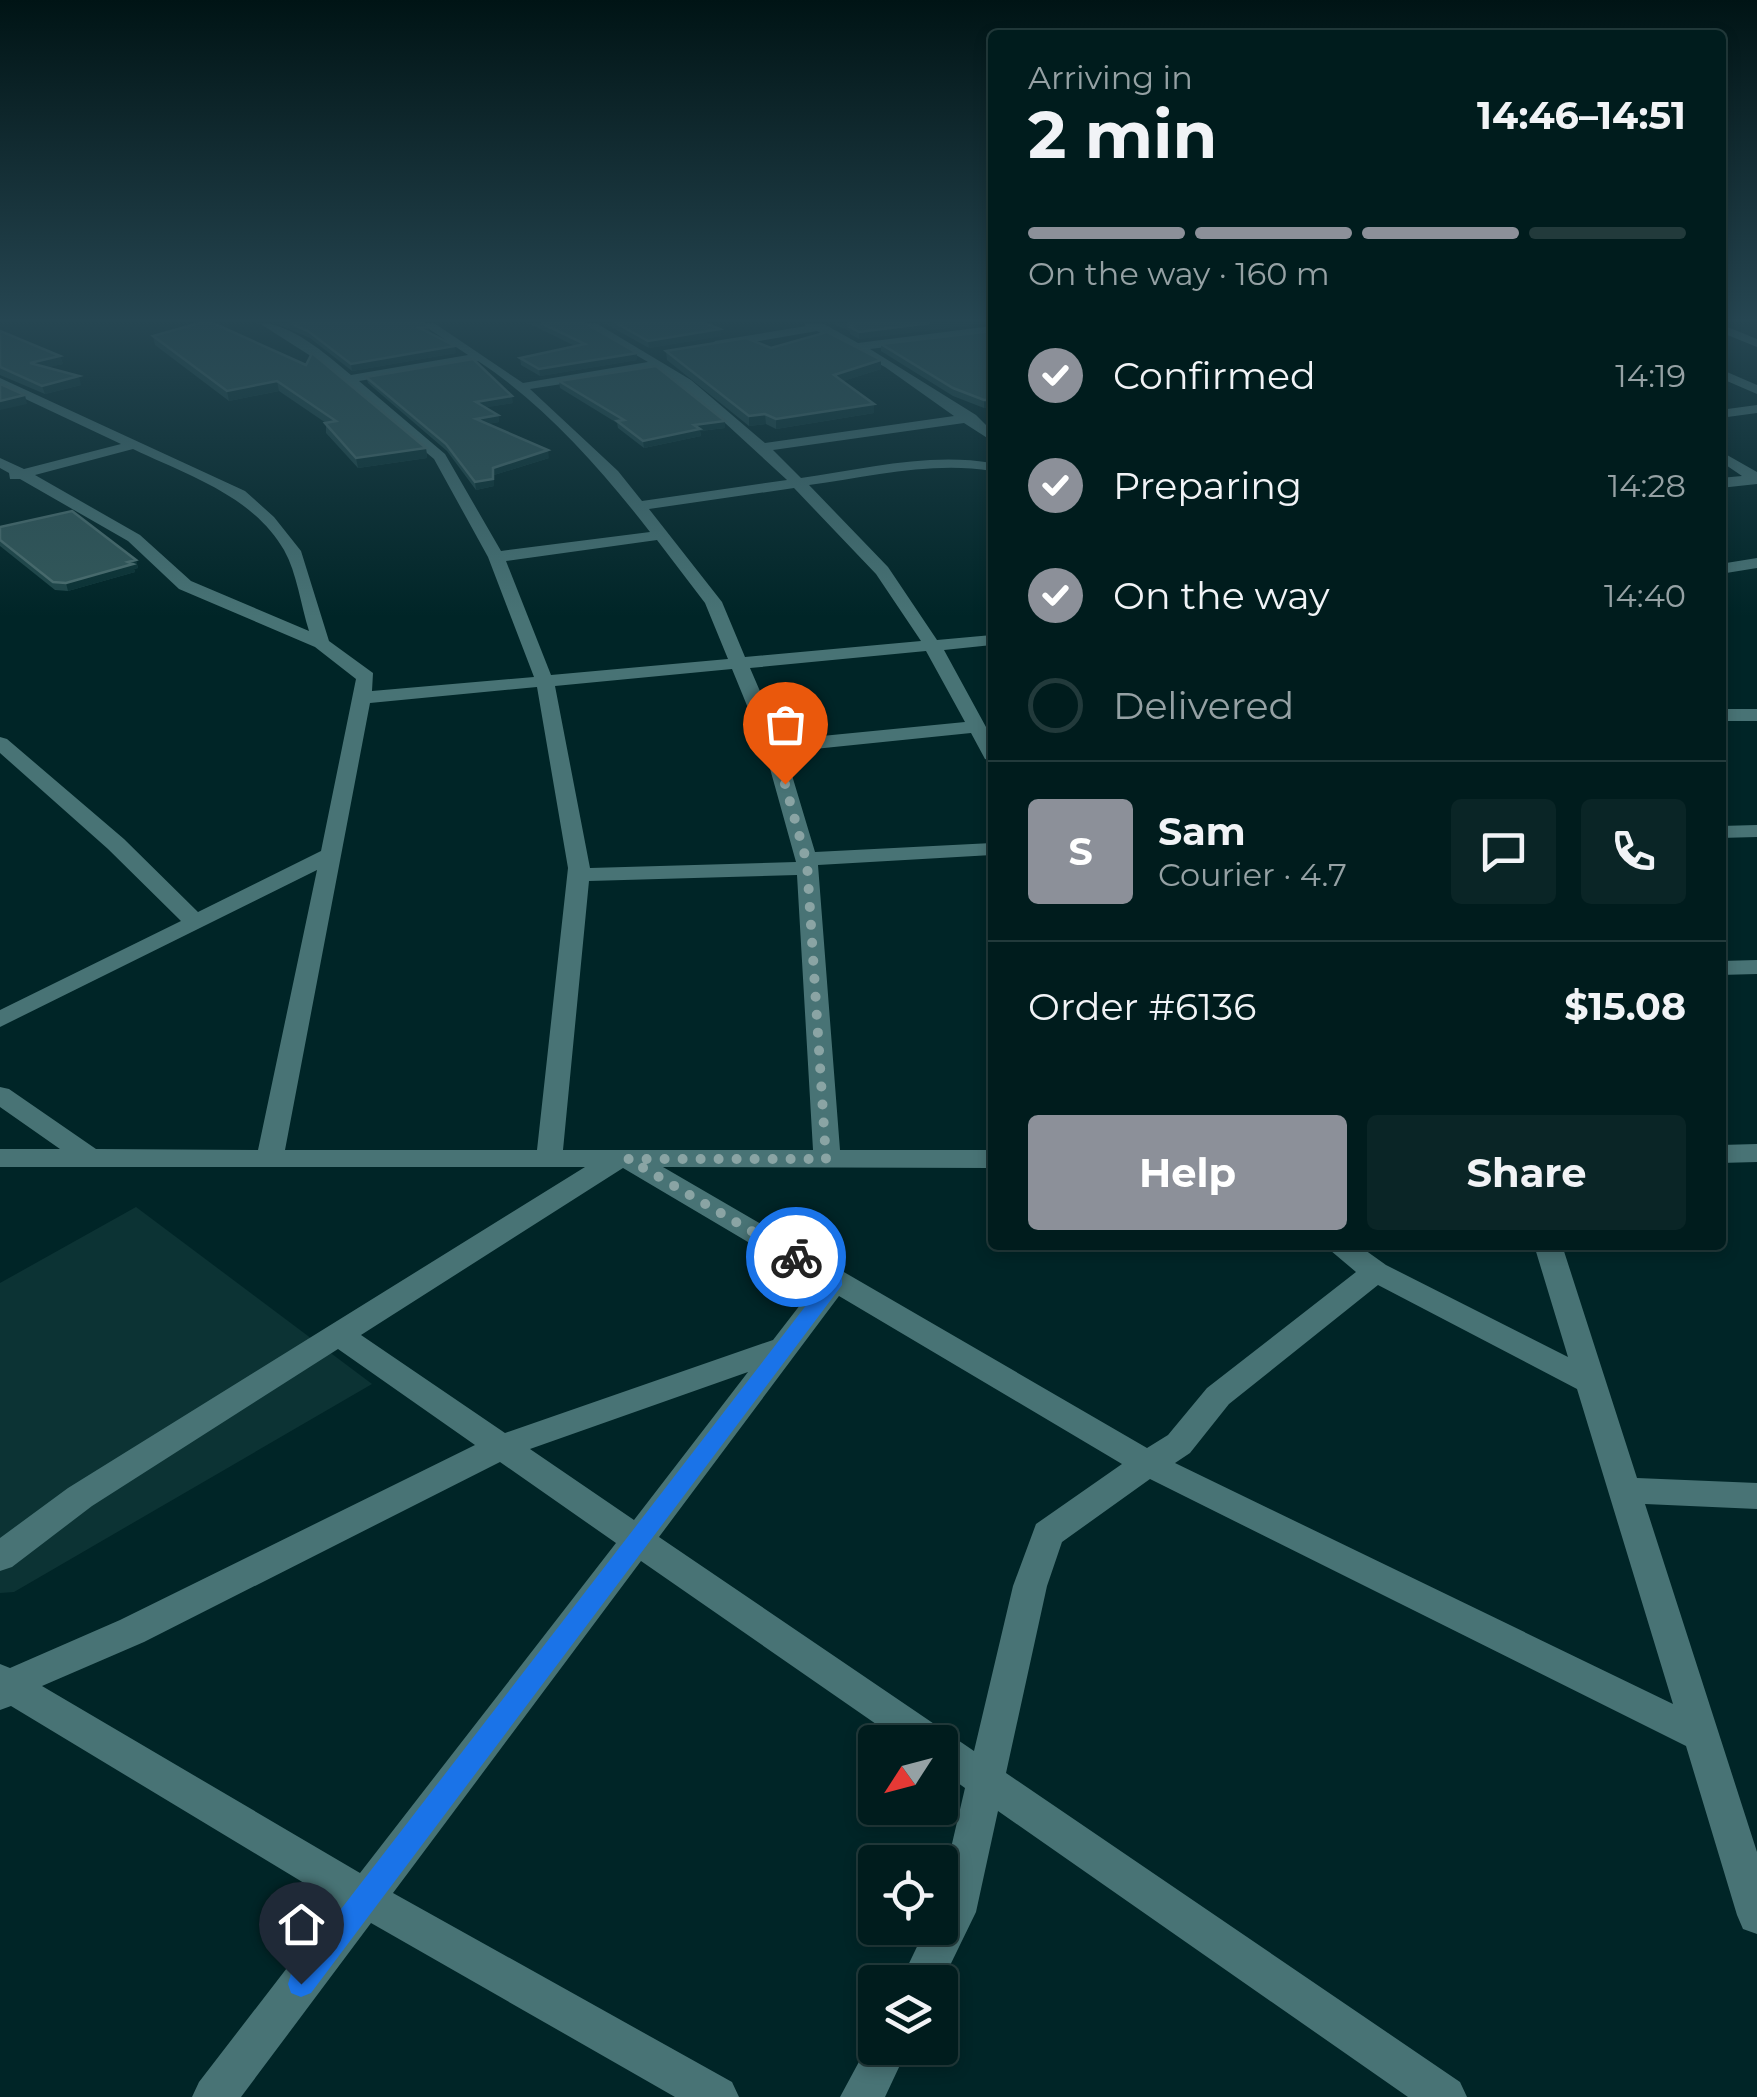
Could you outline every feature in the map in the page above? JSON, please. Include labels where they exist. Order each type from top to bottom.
[{"type":"street","points":[[85,421],[240,494],[268,520],[292,551],[321,643]]},
{"type":"street","points":[[397,421],[440,457],[496,557],[545,682],[578,876],[550,1159]]},
{"type":"street","points":[[556,421],[613,474],[714,602],[774,746],[806,864],[826,1159]]},
{"type":"street","points":[[731,421],[798,483],[896,588],[988,748]]},
{"type":"street","points":[[760,448],[951,421]]},
{"type":"street","points":[[0,480],[136,444]]},
{"type":"street","points":[[1726,459],[1757,478],[1726,482]]},
{"type":"street","points":[[0,462],[134,538],[185,585],[321,643],[366,677],[270,1158]]},
{"type":"street","points":[[638,506],[912,466],[969,463],[988,466]]},
{"type":"street","points":[[496,557],[661,536]]},
{"type":"street","points":[[1726,568],[1757,563]]},
{"type":"street","points":[[362,698],[988,640]]},
{"type":"street","points":[[1726,716],[1753,719]]},
{"type":"street","points":[[774,746],[977,727]]},
{"type":"street","points":[[0,743],[116,844],[196,922]]},
{"type":"street","points":[[1726,832],[1757,831]]},
{"type":"street","points":[[578,876],[806,864],[988,848]]},
{"type":"street","points":[[0,1020],[329,856]]},
{"type":"street","points":[[1726,968],[1757,967]]},
{"type":"street","points":[[0,1096],[90,1158]]},
{"type":"street","points":[[1726,1154],[1757,1153]]},
{"type":"street","points":[[0,1158],[988,1159]]},
{"type":"street","points":[[624,1159],[1148,1464],[1702,1736]]},
{"type":"street","points":[[0,1557],[80,1498],[624,1159]]},
{"type":"street","points":[[1345,1250],[1376,1272],[1591,1382]]},
{"type":"street","points":[[1550,1250],[1757,1914]]},
{"type":"street","points":[[929,1965],[956,1912],[983,1778],[1030,1586],[1048,1534],[1179,1444],[1232,1384],[1376,1272]]},
{"type":"street","points":[[214,2097],[835,1280]]},
{"type":"street","points":[[339,1335],[906,1725]]},
{"type":"street","points":[[3,1687],[132,1631],[503,1446],[783,1348]]},
{"type":"street","points":[[1626,1490],[1757,1496]]},
{"type":"street","points":[[3,1687],[716,2097]]},
{"type":"street","points":[[958,1761],[1444,2097]]},
{"type":"street","points":[[862,2097],[878,2065]]},
{"type":"shaded area","points":[[136,1207],[372,1384],[14,1592],[0,1593],[0,1283]]},
{"type":"building","points":[[393,421],[426,448],[356,458],[325,423]]},
{"type":"building","points":[[418,421],[480,421],[548,450],[493,468],[493,479],[475,482],[446,444]]},
{"type":"building","points":[[617,421],[725,421],[694,425],[700,429],[643,441]]},
{"type":"building","points":[[72,511],[136,560],[128,562],[133,564],[66,583],[53,582],[0,540],[0,527]]},
{"type":"way so far","points":[[785,784],[807,863],[826,1159],[628,1159],[796,1257]]},
{"type":"route","points":[[301,1984],[835,1280],[796,1257]]}]
